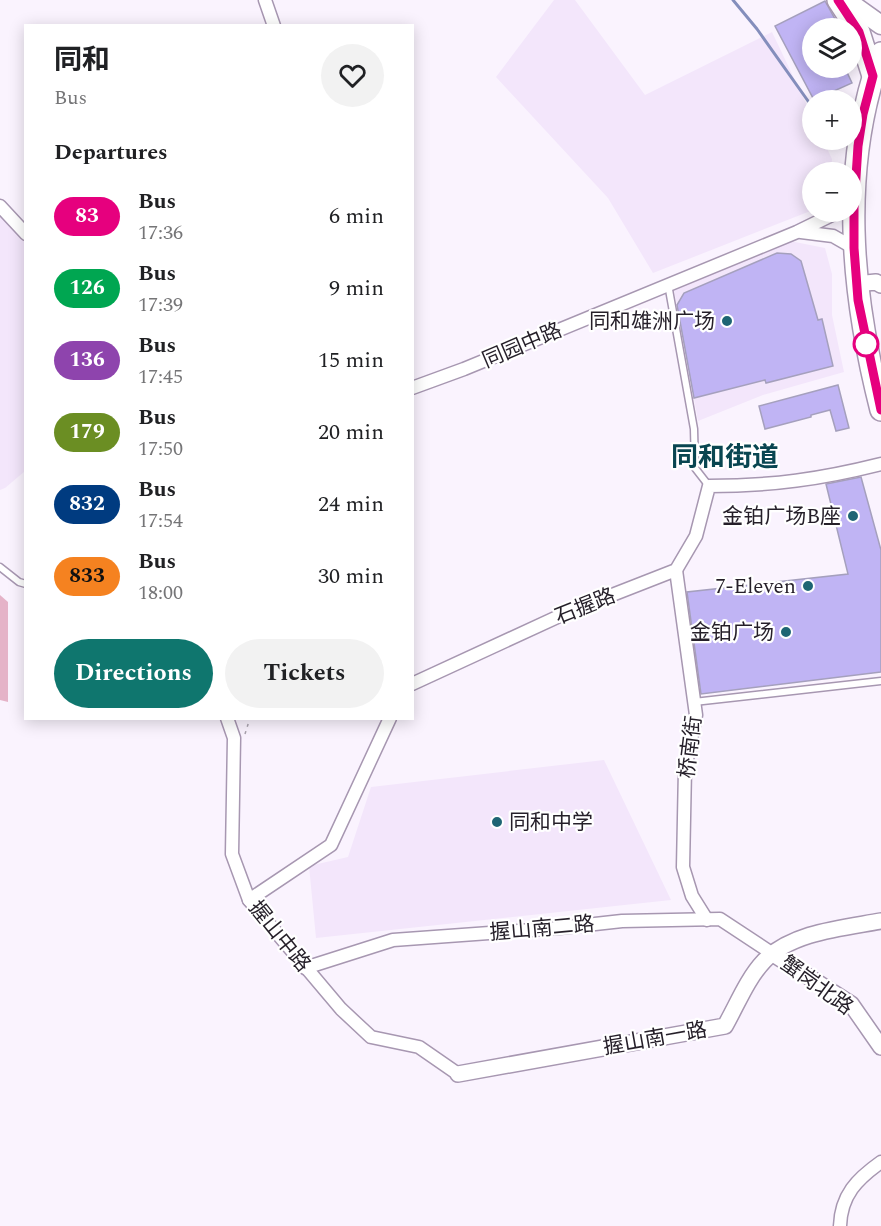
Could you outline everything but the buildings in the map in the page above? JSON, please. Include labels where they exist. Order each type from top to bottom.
[{"type":"highway","points":[[838,0],[859,32],[873,76]]},
{"type":"highway","points":[[855,162],[860,129],[881,53]]},
{"type":"highway","points":[[850,222],[856,284],[864,334],[881,410]]},
{"type":"main road","points":[[846,0],[881,26]]},
{"type":"main road","points":[[862,0],[881,14]]},
{"type":"street","points":[[265,0],[273,24]]},
{"type":"street","points":[[0,206],[24,232]]},
{"type":"street","name":"同园中路","points":[[414,387],[464,369],[797,232],[815,222]]},
{"type":"street","points":[[797,232],[826,234],[843,240],[854,248]]},
{"type":"street","points":[[856,284],[876,282],[881,285]]},
{"type":"street","points":[[676,570],[696,536],[709,486],[753,486],[813,479],[881,464]]},
{"type":"street","name":"石握路","points":[[414,683],[566,613],[676,570]]},
{"type":"street","name":"桥南街","points":[[676,570],[696,715],[685,769],[683,867],[692,896],[707,920]]},
{"type":"street","name":"握山中路","points":[[228,720],[234,738],[232,854],[249,900],[341,1009],[371,1037],[419,1047],[458,1074]]},
{"type":"street","points":[[249,900],[331,845],[389,720]]},
{"type":"street","name":"握山南二路","points":[[305,968],[393,940],[622,921],[720,919],[773,954]]},
{"type":"street","name":"握山南一路","points":[[458,1074],[725,1026],[755,973],[773,954],[810,934],[881,921]]},
{"type":"street","name":"蟹岗北路","points":[[773,954],[851,1004],[881,1047]]},
{"type":"street","points":[[840,1226],[841,1209],[850,1190],[868,1171],[881,1162]]},
{"type":"lane","points":[[668,284],[694,429],[695,468],[709,486]]},
{"type":"lane","points":[[0,567],[24,583]]},
{"type":"lane","points":[[694,702],[881,681]]},
{"type":"path","points":[[234,738],[247,733],[250,720]]},
{"type":"shaded area","points":[[554,0],[575,0],[645,95],[772,32],[802,95],[802,150],[828,150],[832,162],[802,162],[802,214],[653,273],[608,198],[496,77]]},
{"type":"shaded area","points":[[0,206],[24,234],[24,472],[0,490]]},
{"type":"shaded area","points":[[790,241],[825,248],[832,274],[832,315],[844,372],[763,395],[698,421],[674,290]]},
{"type":"shaded area","points":[[0,595],[8,602],[8,702],[0,700]]},
{"type":"shaded area","name":"同和中学","points":[[604,760],[671,900],[316,938],[309,866],[348,857],[371,787]]},
{"type":"waterway","points":[[733,0],[757,29],[802,92]]},
{"type":"bus line","name":"83","points":[[838,0],[859,32],[873,76],[863,114],[858,146],[854,248],[858,300],[881,410]]},
{"type":"place","name":"同和雄洲广场","points":[[727,321]]},
{"type":"place","name":"金铂广场B座","points":[[853,516]]},
{"type":"place","name":"7-Eleven","points":[[808,586]]},
{"type":"place","name":"金铂广场","points":[[786,632]]},
{"type":"place","name":"同和中学","points":[[497,822]]},
{"type":"district","name":"同和街道","points":[[725,457]]}]
